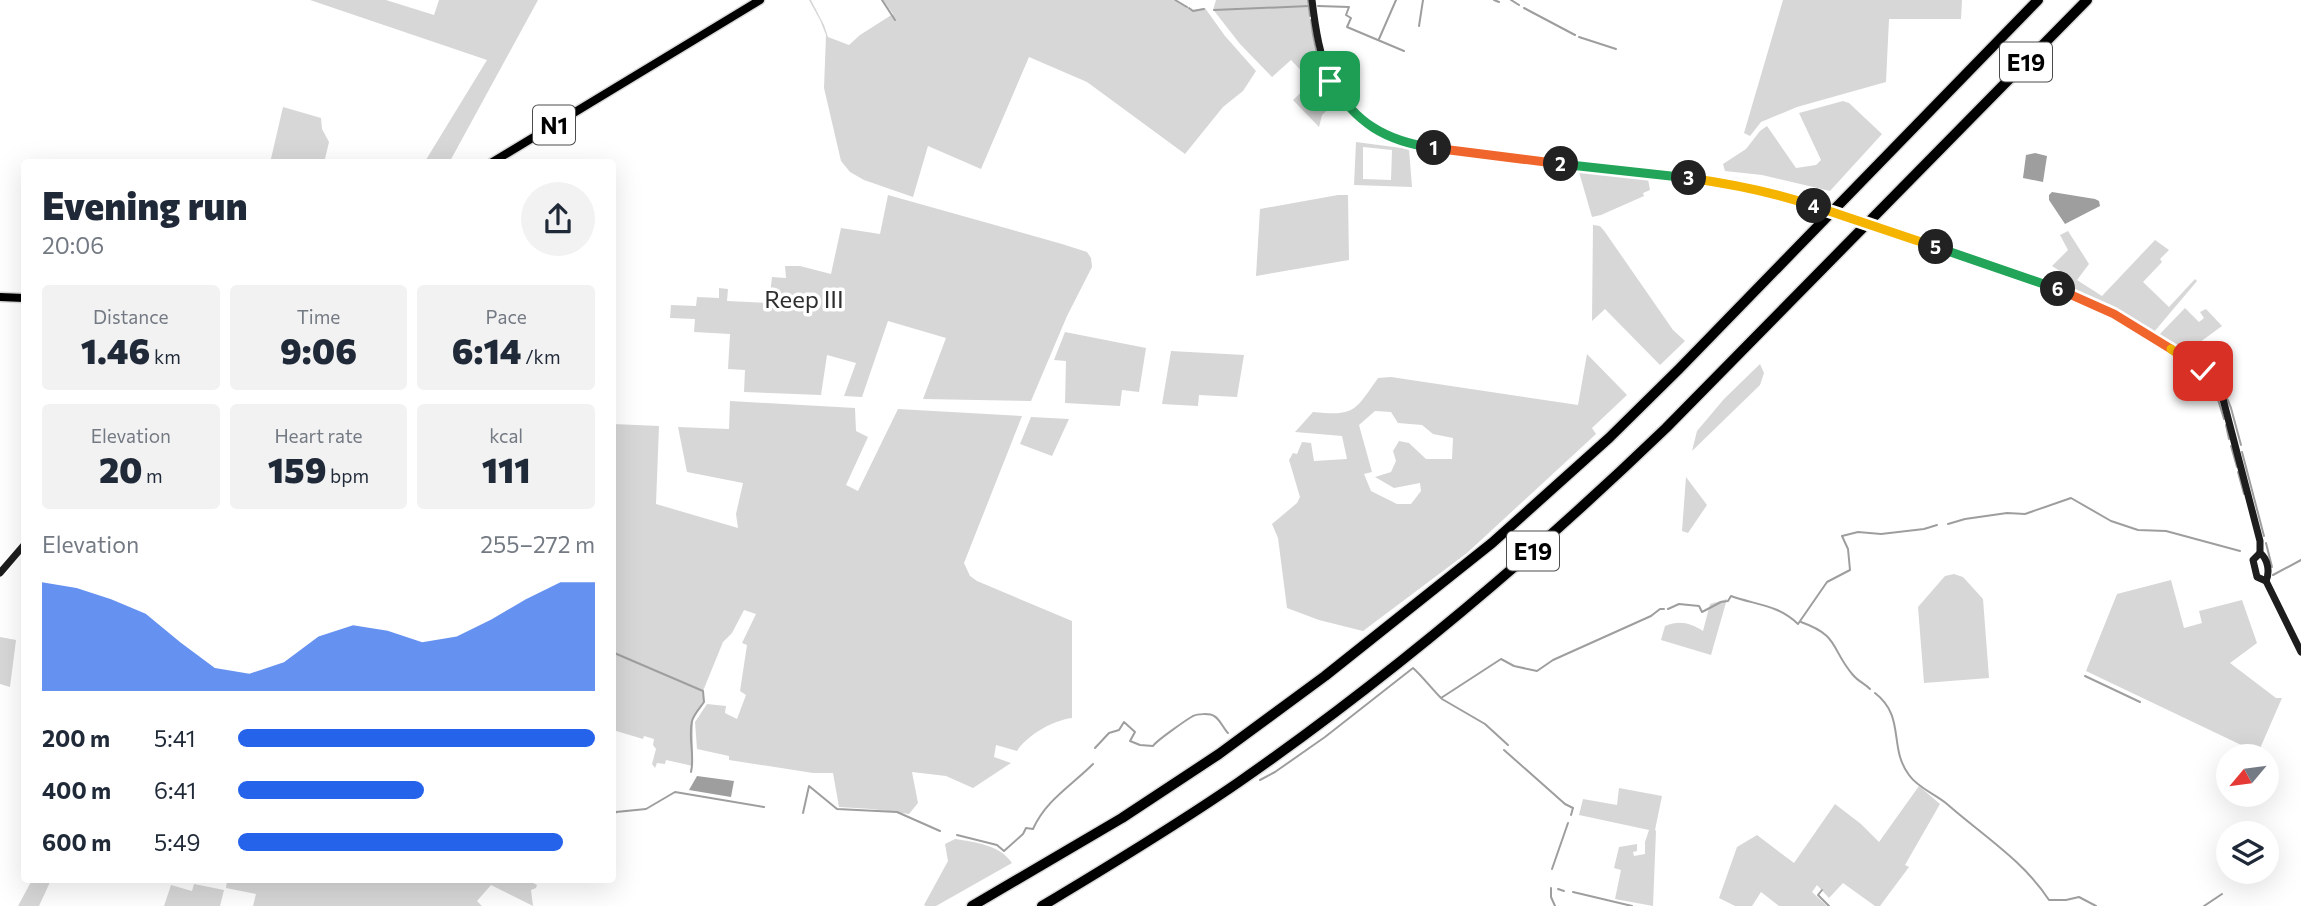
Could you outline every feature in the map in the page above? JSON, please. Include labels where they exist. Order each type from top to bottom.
[{"type":"highway","name":"E19","points":[[972,906],[1122,818],[1219,754],[1325,676],[1492,543],[1609,438],[1671,377],[2038,0]]},
{"type":"highway","name":"E19","points":[[1042,906],[1146,844],[1237,783],[1320,724],[1434,636],[1497,583],[1598,494],[1675,419],[2087,0]]},
{"type":"main road","name":"N1","points":[[498,159],[760,0]]},
{"type":"main road","points":[[0,297],[21,298]]},
{"type":"street","points":[[1312,0],[1325,72],[1339,96],[1360,119],[1395,139],[1416,145],[1735,184],[1773,192],[2074,295],[2124,319],[2195,364],[2212,381],[2223,399],[2257,530],[2260,553],[2264,556],[2269,572],[2266,581]]},
{"type":"street","points":[[0,573],[21,548]]},
{"type":"street","points":[[2260,553],[2255,557],[2254,565],[2258,577],[2266,581],[2301,652]]},
{"type":"green space","points":[[310,0],[386,0],[434,15],[439,0],[538,0],[451,159],[426,159],[487,60]]},
{"type":"green space","points":[[809,0],[828,37],[849,45],[893,14],[883,0],[1173,0],[1192,10],[1205,8],[1256,71],[1243,91],[1223,107],[1185,154],[1087,82],[1029,57],[981,169],[928,146],[913,197],[864,180],[850,172],[841,161],[824,88],[826,35]]},
{"type":"green space","points":[[1216,0],[1307,0],[1317,63],[1337,101],[1322,115],[1319,127],[1293,100],[1312,82],[1291,60],[1272,77],[1240,44],[1213,10]]},
{"type":"green space","points":[[1783,0],[1962,0],[1961,19],[1889,19],[1886,82],[1797,107],[1761,122],[1750,136],[1744,133]]},
{"type":"green space","points":[[1843,101],[1849,103],[1882,134],[1830,191],[1762,175],[1725,171],[1723,164],[1746,149],[1767,126],[1796,168],[1816,165],[1821,160],[1799,113]]},
{"type":"green space","points":[[283,107],[321,118],[322,129],[329,142],[325,159],[271,159]]},
{"type":"green space","points":[[1356,142],[1409,149],[1412,187],[1354,185]],"holes":[[[1363,147],[1392,150],[1391,180],[1363,179]]]},
{"type":"green space","points":[[1581,169],[1648,179],[1650,190],[1643,193],[1644,196],[1592,217],[1579,172]]},
{"type":"green space","name":"Reep III","points":[[888,195],[1087,252],[1092,267],[1067,316],[1031,401],[923,399],[946,338],[888,321],[862,397],[844,396],[856,363],[827,355],[821,395],[744,392],[745,370],[728,369],[730,334],[694,332],[695,319],[670,318],[671,305],[696,306],[697,297],[719,298],[719,288],[728,289],[727,301],[769,303],[772,277],[786,278],[785,266],[800,266],[831,274],[841,228],[880,234]]},
{"type":"green space","points":[[1348,195],[1349,260],[1256,276],[1260,209]]},
{"type":"green space","points":[[1593,225],[1600,226],[1605,232],[1673,330],[1685,341],[1660,365],[1605,309],[1592,321]]},
{"type":"green space","points":[[2068,231],[2089,264],[2077,280],[2102,296],[2155,240],[2169,250],[2160,259],[2162,262],[2143,282],[2169,307],[2195,279],[2197,281],[2154,332],[2111,305],[2054,282],[2054,276],[2060,271],[2052,266],[2068,250],[2060,235]]},
{"type":"green space","points":[[2185,308],[2199,322],[2204,318],[2200,312],[2206,309],[2222,326],[2185,353],[2159,335]]},
{"type":"green space","points":[[1065,332],[1146,348],[1139,392],[1122,390],[1120,406],[1065,403],[1066,361],[1054,360]]},
{"type":"green space","points":[[1171,351],[1244,355],[1237,397],[1199,395],[1198,406],[1162,404]]},
{"type":"green space","points":[[1587,354],[1627,395],[1592,428],[1596,434],[1467,553],[1363,631],[1319,620],[1287,608],[1278,538],[1272,524],[1297,503],[1300,497],[1289,460],[1293,453],[1297,454],[1302,442],[1311,443],[1314,461],[1347,459],[1342,436],[1295,432],[1313,412],[1346,412],[1358,405],[1378,378],[1391,377],[1578,405]],"holes":[[[1375,411],[1391,412],[1398,423],[1422,425],[1433,434],[1453,438],[1452,459],[1426,459],[1409,443],[1399,441],[1393,451],[1396,461],[1391,472],[1375,477],[1394,488],[1420,483],[1421,491],[1411,504],[1397,504],[1371,491],[1364,474],[1372,472],[1359,425]]]},
{"type":"green space","points":[[1760,364],[1764,373],[1760,385],[1692,451],[1697,431],[1724,399]]},
{"type":"green space","points":[[730,401],[855,408],[856,431],[868,437],[846,485],[858,491],[898,409],[1022,416],[964,563],[970,576],[977,581],[1072,621],[1072,718],[1042,729],[1027,739],[1017,751],[996,745],[994,757],[1011,763],[973,788],[946,776],[912,772],[918,803],[909,814],[839,807],[833,773],[813,773],[729,760],[729,756],[697,749],[695,722],[707,704],[726,706],[725,713],[737,719],[746,695],[740,691],[747,645],[742,643],[756,614],[744,610],[732,633],[723,642],[703,691],[704,702],[693,718],[693,766],[666,760],[665,764],[657,763],[655,768],[652,764],[656,749],[653,745],[654,739],[644,736],[643,739],[616,731],[616,424],[659,426],[656,504],[738,528],[736,514],[743,483],[687,472],[678,427],[729,429]]},
{"type":"green space","points":[[1031,417],[1069,419],[1052,456],[1020,444]]},
{"type":"green space","points":[[1686,477],[1707,505],[1688,533],[1682,531]]},
{"type":"green space","points":[[1954,574],[1963,577],[1983,599],[1989,678],[1924,683],[1918,607],[1945,576]]},
{"type":"green space","points":[[2171,580],[2184,628],[2202,623],[2199,611],[2242,600],[2257,643],[2230,663],[2276,698],[2282,698],[2262,744],[2239,744],[2086,671],[2117,594]]},
{"type":"green space","points":[[1727,599],[1711,655],[1661,640],[1665,626],[1670,624],[1685,623],[1703,631],[1710,604]]},
{"type":"green space","points":[[0,637],[16,640],[10,687],[0,684]]},
{"type":"green space","points":[[1919,786],[1940,804],[1905,865],[1909,867],[1880,906],[1875,906],[1843,883],[1829,898],[1817,885],[1812,892],[1827,906],[1779,906],[1761,892],[1752,906],[1735,906],[1719,898],[1737,847],[1757,835],[1794,863],[1835,804],[1879,842]]},
{"type":"green space","points":[[1619,788],[1662,796],[1655,830],[1653,906],[1615,899],[1621,870],[1614,868],[1619,847],[1637,844],[1634,856],[1645,854],[1649,830],[1579,815],[1583,799],[1617,805]]},
{"type":"green space","points":[[955,839],[994,848],[1012,863],[936,906],[926,906],[924,905],[948,861],[945,844]]},
{"type":"green space","points":[[30,883],[50,883],[39,906],[18,906]]},
{"type":"green space","points":[[227,883],[537,885],[531,890],[533,906],[491,885],[477,901],[482,906],[253,906],[256,894],[226,888]]},
{"type":"green space","points":[[194,884],[224,890],[220,906],[164,906],[171,885],[192,891]]},
{"type":"shaded area","points":[[2035,153],[2047,156],[2043,182],[2023,178],[2026,155]]},
{"type":"shaded area","points":[[2052,192],[2095,199],[2100,206],[2065,224],[2049,200]]},
{"type":"shaded area","points":[[697,776],[734,781],[731,797],[689,790]]},
{"type":"waterway","points":[[882,0],[895,20]]},
{"type":"waterway","points":[[1175,0],[1187,7]]},
{"type":"waterway","points":[[1308,0],[1310,16]]},
{"type":"waterway","points":[[1379,39],[1396,0]]},
{"type":"waterway","points":[[1419,26],[1423,0]]},
{"type":"waterway","points":[[1494,0],[1499,2]]},
{"type":"waterway","points":[[1511,0],[1519,5]]},
{"type":"waterway","points":[[1214,10],[1309,6]]},
{"type":"waterway","points":[[1318,6],[1349,7],[1346,15],[1351,18],[1347,27],[1404,51]]},
{"type":"waterway","points":[[1189,8],[1193,11],[1204,9]]},
{"type":"waterway","points":[[1524,8],[1575,35]]},
{"type":"waterway","points":[[1311,20],[1315,47],[1328,83],[1351,115]]},
{"type":"waterway","points":[[1579,37],[1616,49]]},
{"type":"waterway","points":[[1355,119],[1383,138]]},
{"type":"waterway","points":[[2208,367],[2221,382]]},
{"type":"waterway","points":[[2222,386],[2241,445]]},
{"type":"waterway","points":[[2216,393],[2224,419]]},
{"type":"waterway","points":[[2226,425],[2229,439]]},
{"type":"waterway","points":[[2231,446],[2237,467]]},
{"type":"waterway","points":[[2242,452],[2264,536]]},
{"type":"waterway","points":[[2238,472],[2244,494]]},
{"type":"waterway","points":[[1948,524],[2007,513],[2025,514],[2071,498],[2111,521],[2138,530],[2166,531],[2240,551]]},
{"type":"waterway","points":[[1668,609],[1679,604],[1699,606],[1702,612],[1728,601],[1731,596],[1782,612],[1798,624],[1827,582],[1850,570],[1848,549],[1842,536],[1858,532],[1881,534],[1937,525]]},
{"type":"waterway","points":[[2266,543],[2272,567]]},
{"type":"waterway","points":[[2273,575],[2301,560]]},
{"type":"waterway","points":[[1260,780],[1325,737],[1413,668],[1441,698],[1501,659],[1514,666],[1537,671],[1553,660],[1664,609]]},
{"type":"waterway","points":[[1801,622],[1829,638],[1853,675],[1870,689]]},
{"type":"waterway","points":[[616,654],[703,691],[704,702],[694,716],[691,727],[691,772]]},
{"type":"waterway","points":[[2085,676],[2140,702]]},
{"type":"waterway","points":[[1875,693],[1890,712],[1899,754],[1913,780],[2015,860],[2049,900],[2079,897],[2096,906]]},
{"type":"waterway","points":[[1442,699],[1485,724],[1508,745]]},
{"type":"waterway","points":[[1095,748],[1109,733],[1119,730],[1124,722],[1135,732],[1130,741],[1140,745],[1153,746],[1184,722],[1200,714],[1216,717],[1228,733]]},
{"type":"waterway","points":[[1504,750],[1573,808],[1571,815]]},
{"type":"waterway","points":[[957,835],[997,845],[1004,851],[1026,828],[1033,829],[1052,801],[1093,764]]},
{"type":"waterway","points":[[803,813],[809,786],[837,809],[897,812],[940,831]]},
{"type":"waterway","points":[[616,812],[646,809],[675,792],[764,807]]},
{"type":"waterway","points":[[1552,869],[1568,823]]},
{"type":"waterway","points":[[1551,888],[1555,906]]},
{"type":"waterway","points":[[1558,889],[1564,891]]},
{"type":"waterway","points":[[1822,890],[1818,895],[1829,906]]},
{"type":"waterway","points":[[1573,892],[1632,906]]},
{"type":"waterway","points":[[2204,906],[2222,894]]},
{"type":"route","points":[[1330,81],[1339,96],[1360,119],[1377,131],[1416,145],[1735,184],[1773,192],[1819,207],[2074,295],[2135,326],[2203,371]]}]
